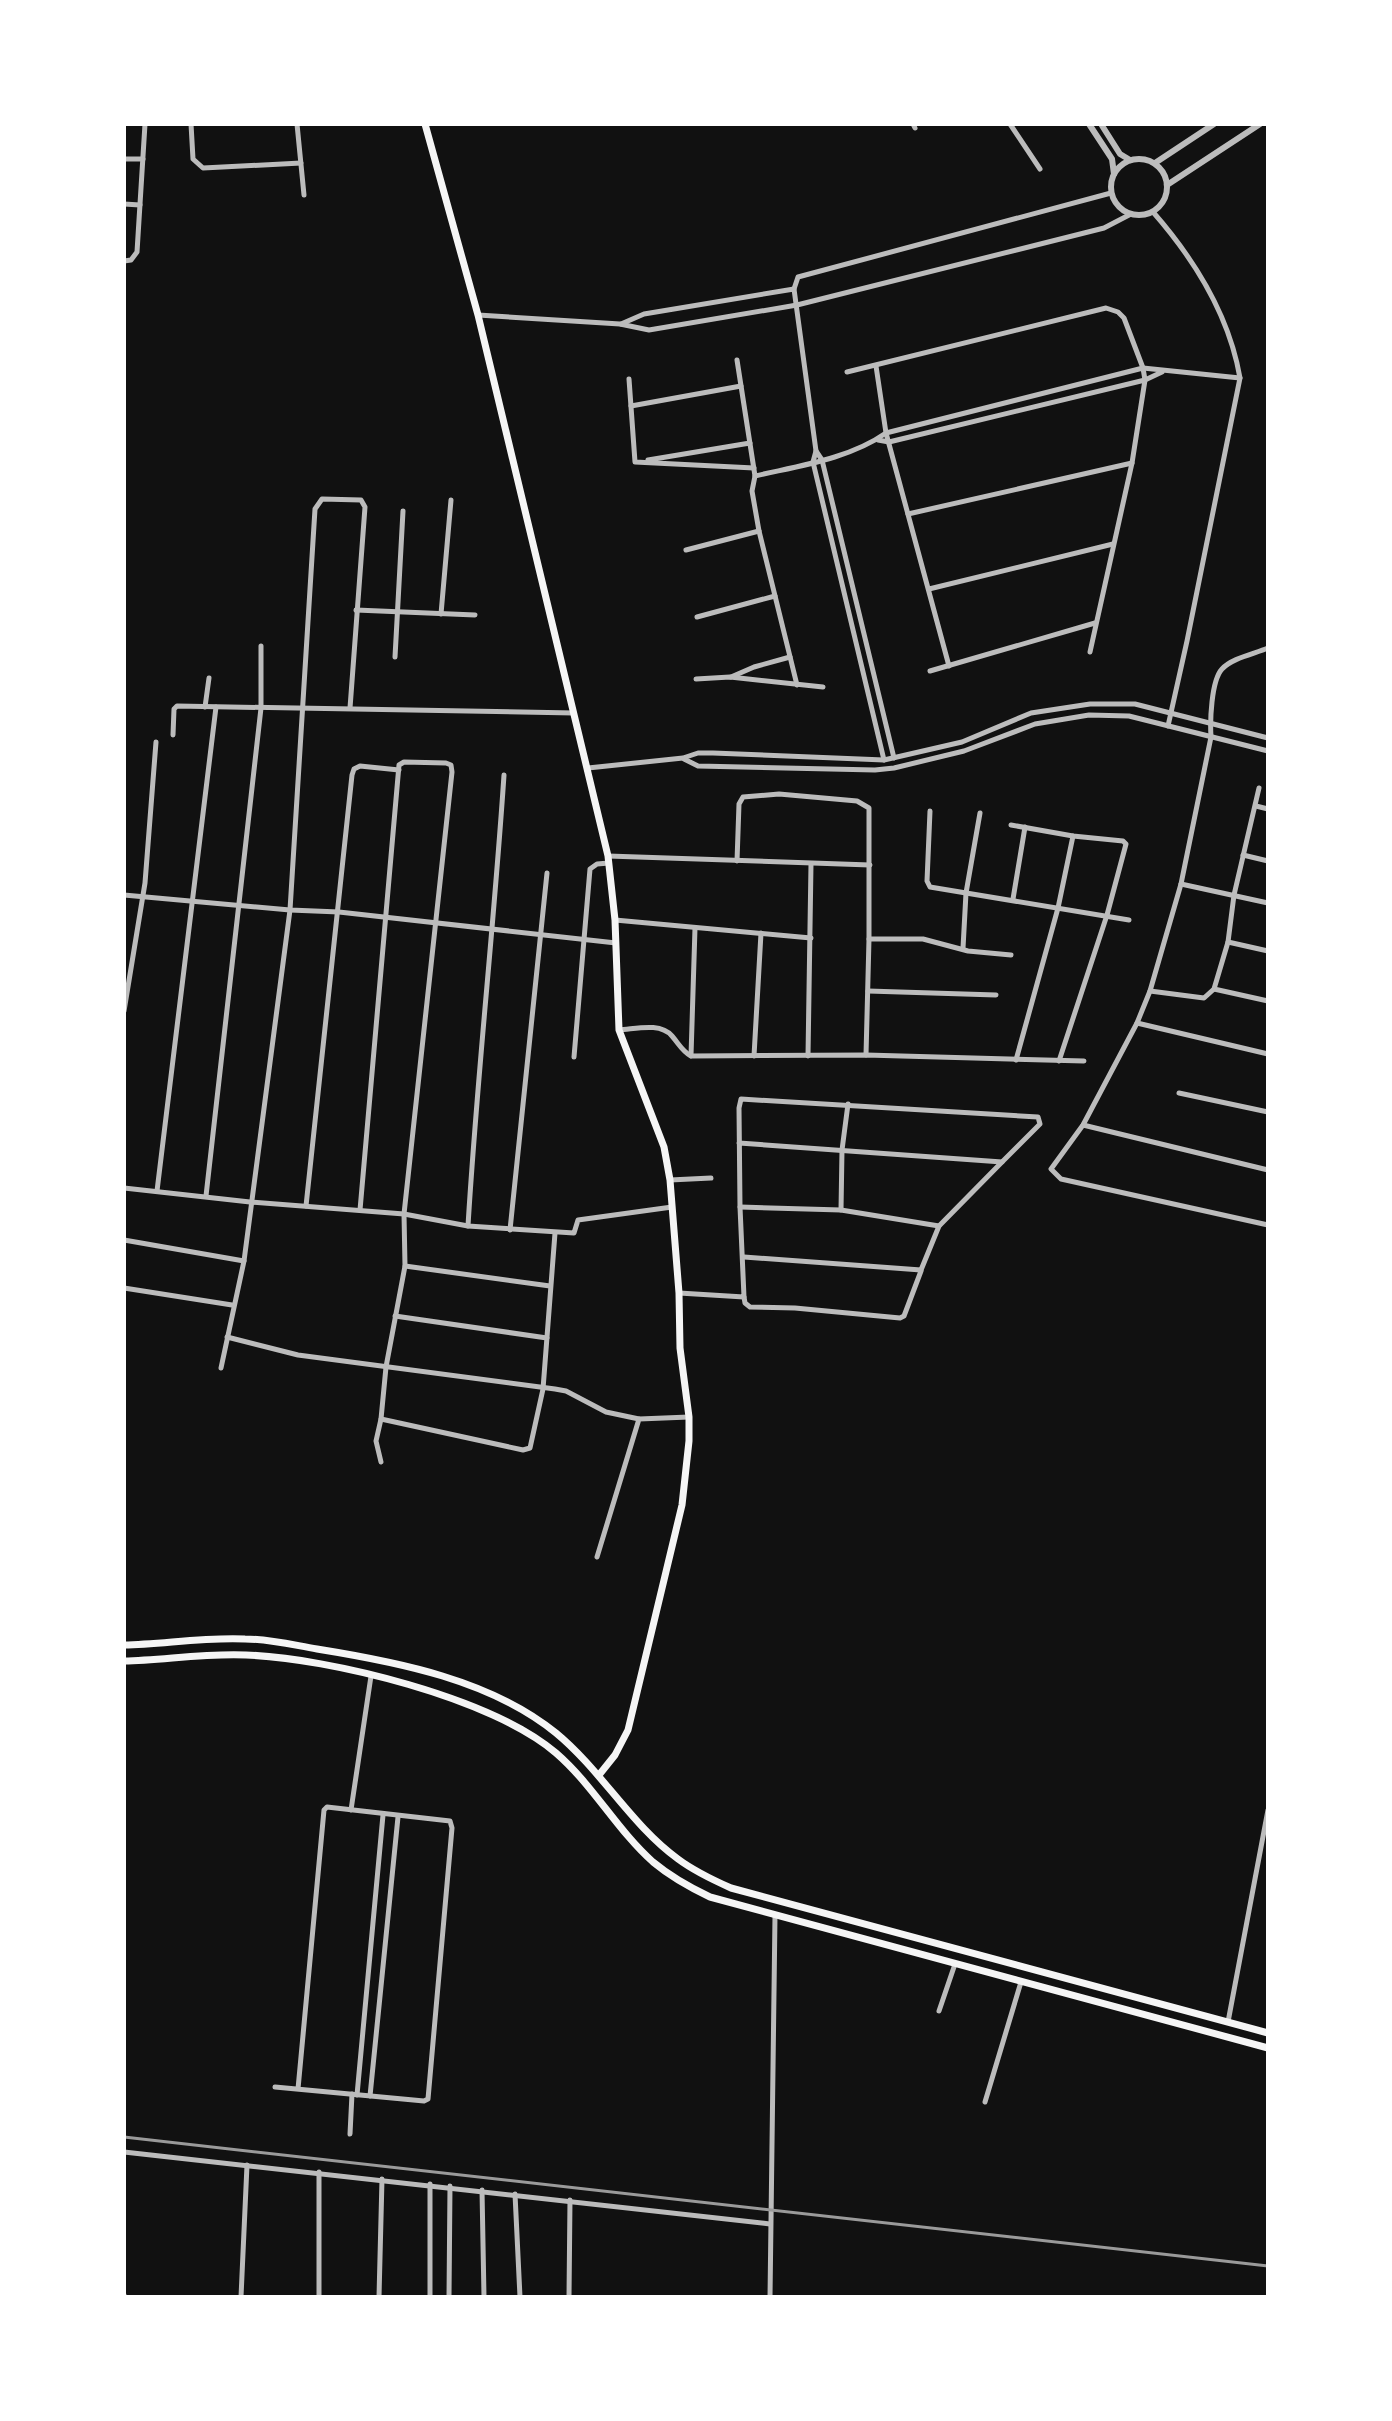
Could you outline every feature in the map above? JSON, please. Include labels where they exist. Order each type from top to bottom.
[{"type":"main road","points":[[425,124],[478,315],[609,860],[615,920],[619,1030],[664,1147],[670,1180],[680,1348],[689,1417],[682,1505],[628,1730],[615,1755],[599,1775]]},
{"type":"main road","points":[[124,1645],[245,1638],[370,1658],[467,1684],[556,1733],[599,1775],[662,1846],[691,1868],[718,1882],[768,1900],[1228,2019],[1268,2033]]},
{"type":"main road","points":[[311,1663],[313,1648]]},
{"type":"main road","points":[[124,1661],[244,1654],[311,1663],[371,1676],[471,1705],[536,1738],[574,1771],[636,1845],[668,1874],[710,1897],[1268,2048]]},
{"type":"main road","points":[[989,1973],[993,1960]]},
{"type":"main road","points":[[1119,2008],[1122,1992]]},
{"type":"street","points":[[124,261],[131,260],[137,252],[145,124]]},
{"type":"street","points":[[191,124],[193,159],[203,168],[301,163]]},
{"type":"street","points":[[297,124],[304,195]]},
{"type":"street","points":[[1010,124],[1040,169]]},
{"type":"street","points":[[1089,124],[1112,159],[1114,174],[1111,193],[1118,206],[1131,214]]},
{"type":"street","points":[[478,315],[620,324],[649,330],[797,305],[1104,228],[1131,214],[1153,212],[1161,205],[1167,185],[1165,176],[1155,163],[1130,160],[1120,154],[1101,124]]},
{"type":"street","points":[[1155,163],[1214,124]]},
{"type":"street","points":[[1167,185],[1260,124]]},
{"type":"street","points":[[124,159],[143,159]]},
{"type":"street","points":[[1114,174],[1130,160]]},
{"type":"street","points":[[884,760],[813,462],[816,451],[794,289],[798,277],[1111,193]]},
{"type":"street","points":[[124,204],[140,205]]},
{"type":"street","points":[[1153,212],[1183,246],[1223,317],[1235,350],[1240,378],[1168,726]]},
{"type":"street","points":[[620,324],[644,314],[794,289]]},
{"type":"street","points":[[847,372],[1106,308],[1124,318],[1145,380],[1132,463],[1090,652]]},
{"type":"street","points":[[737,360],[754,468],[752,491],[759,531],[797,685]]},
{"type":"street","points":[[876,366],[886,433],[949,666]]},
{"type":"street","points":[[755,476],[822,460],[876,440],[886,433],[1143,368],[1240,378]]},
{"type":"street","points":[[876,440],[889,442],[1145,380],[1163,372]]},
{"type":"street","points":[[629,379],[635,462]]},
{"type":"street","points":[[631,406],[741,386]]},
{"type":"street","points":[[635,462],[750,443]]},
{"type":"street","points":[[816,451],[822,460],[894,758]]},
{"type":"street","points":[[635,462],[754,468]]},
{"type":"street","points":[[908,514],[1132,463]]},
{"type":"street","points":[[221,1368],[232,1305],[244,1261],[290,910],[315,509],[322,499],[352,498],[363,503],[350,708]]},
{"type":"street","points":[[441,614],[451,500]]},
{"type":"street","points":[[395,657],[403,511]]},
{"type":"street","points":[[686,550],[759,531]]},
{"type":"street","points":[[929,589],[1113,544]]},
{"type":"street","points":[[697,617],[775,596]]},
{"type":"street","points":[[356,610],[475,615]]},
{"type":"street","points":[[930,671],[1095,623]]},
{"type":"street","points":[[206,1196],[261,708],[261,646]]},
{"type":"street","points":[[1268,648],[1221,670],[1215,684],[1211,737],[1181,884],[1150,991],[1137,1023],[1083,1125],[1052,1165],[1054,1174],[1061,1179],[1268,1225]]},
{"type":"street","points":[[730,677],[790,657]]},
{"type":"street","points":[[696,679],[730,677],[823,687]]},
{"type":"street","points":[[205,707],[209,678]]},
{"type":"street","points":[[588,768],[683,758],[698,753],[884,760],[962,742],[1031,713],[1090,704],[1135,704],[1268,738]]},
{"type":"street","points":[[173,735],[176,707],[575,713]]},
{"type":"street","points":[[157,1191],[216,707]]},
{"type":"street","points":[[1031,713],[1035,724]]},
{"type":"street","points":[[683,758],[698,766],[894,768],[964,751],[1035,724],[1089,715],[1129,716],[1268,751]]},
{"type":"street","points":[[124,1011],[126,976],[142,897],[156,742]]},
{"type":"street","points":[[809,769],[812,758]]},
{"type":"street","points":[[306,1206],[354,769],[360,766],[446,763],[451,765],[452,772],[404,1214],[405,1266],[376,1441],[381,1462]]},
{"type":"street","points":[[360,1210],[400,767]]},
{"type":"street","points":[[468,1226],[477,1079],[493,930],[504,775]]},
{"type":"street","points":[[1150,991],[1204,998],[1214,989],[1228,942],[1234,895],[1259,788]]},
{"type":"street","points":[[737,861],[739,804],[748,795],[779,794],[863,803],[869,808],[866,1055]]},
{"type":"street","points":[[1256,806],[1268,809]]},
{"type":"street","points":[[930,811],[929,885],[1129,920]]},
{"type":"street","points":[[963,948],[966,893],[980,813]]},
{"type":"street","points":[[1011,825],[1123,841],[1126,844],[1107,915],[1059,1061]]},
{"type":"street","points":[[1013,899],[1025,827]]},
{"type":"street","points":[[1016,1060],[1058,908],[1073,836]]},
{"type":"street","points":[[1243,855],[1268,861]]},
{"type":"street","points":[[574,1057],[590,869],[597,864],[609,860],[870,865]]},
{"type":"street","points":[[808,1056],[811,864]]},
{"type":"street","points":[[510,1230],[547,873]]},
{"type":"street","points":[[1181,884],[1268,903]]},
{"type":"street","points":[[124,895],[339,912],[616,943]]},
{"type":"street","points":[[615,920],[811,938]]},
{"type":"street","points":[[691,1056],[695,928]]},
{"type":"street","points":[[754,1056],[761,933]]},
{"type":"street","points":[[869,939],[923,939],[968,951],[1011,955]]},
{"type":"street","points":[[1228,942],[1268,951]]},
{"type":"street","points":[[1214,989],[1268,1001]]},
{"type":"street","points":[[868,991],[996,995]]},
{"type":"street","points":[[1137,1023],[1268,1054]]},
{"type":"street","points":[[619,1030],[656,1028],[666,1031],[691,1056],[866,1055],[1084,1061]]},
{"type":"street","points":[[1179,1093],[1268,1112]]},
{"type":"street","points":[[743,1099],[848,1104],[1038,1117],[1040,1124],[939,1226],[904,1316],[750,1307],[744,1297],[739,1102],[743,1099]]},
{"type":"street","points":[[841,1210],[842,1150],[848,1104]]},
{"type":"street","points":[[1083,1125],[1268,1170]]},
{"type":"street","points":[[739,1143],[1002,1162]]},
{"type":"street","points":[[670,1180],[711,1178]]},
{"type":"street","points":[[124,1188],[404,1214],[468,1226],[555,1233],[574,1233],[578,1220],[672,1207]]},
{"type":"street","points":[[740,1207],[841,1210],[939,1226]]},
{"type":"street","points":[[381,1419],[446,1435],[528,1449],[532,1445],[543,1389],[555,1233]]},
{"type":"street","points":[[124,1240],[244,1261]]},
{"type":"street","points":[[744,1257],[921,1270]]},
{"type":"street","points":[[405,1266],[550,1286]]},
{"type":"street","points":[[124,1288],[232,1305]]},
{"type":"street","points":[[679,1293],[744,1297]]},
{"type":"street","points":[[395,1316],[547,1338]]},
{"type":"street","points":[[227,1337],[298,1355],[555,1389],[606,1412],[639,1419],[689,1417]]},
{"type":"street","points":[[597,1557],[639,1419]]},
{"type":"street","points":[[351,1810],[371,1676]]},
{"type":"street","points":[[275,2087],[424,2101],[429,2096],[450,1821],[327,1807],[324,1810],[298,2089]]},
{"type":"street","points":[[1228,2019],[1268,1810]]},
{"type":"street","points":[[350,2134],[383,1815]]},
{"type":"street","points":[[370,2096],[398,1817]]},
{"type":"street","points":[[770,2297],[775,1916]]},
{"type":"street","points":[[371,1947],[385,1948]]},
{"type":"street","points":[[939,2011],[955,1964]]},
{"type":"street","points":[[985,2102],[1021,1982]]},
{"type":"street","points":[[124,2152],[770,2224]]},
{"type":"street","points":[[241,2297],[247,2165]]},
{"type":"street","points":[[319,2172],[319,2297]]},
{"type":"street","points":[[379,2297],[382,2179]]},
{"type":"street","points":[[430,2184],[430,2297]]},
{"type":"street","points":[[449,2297],[450,2186]]},
{"type":"street","points":[[482,2190],[484,2297]]},
{"type":"street","points":[[515,2194],[520,2297]]},
{"type":"street","points":[[569,2297],[570,2200]]},
{"type":"railway","points":[[124,2137],[1268,2266]]}]
